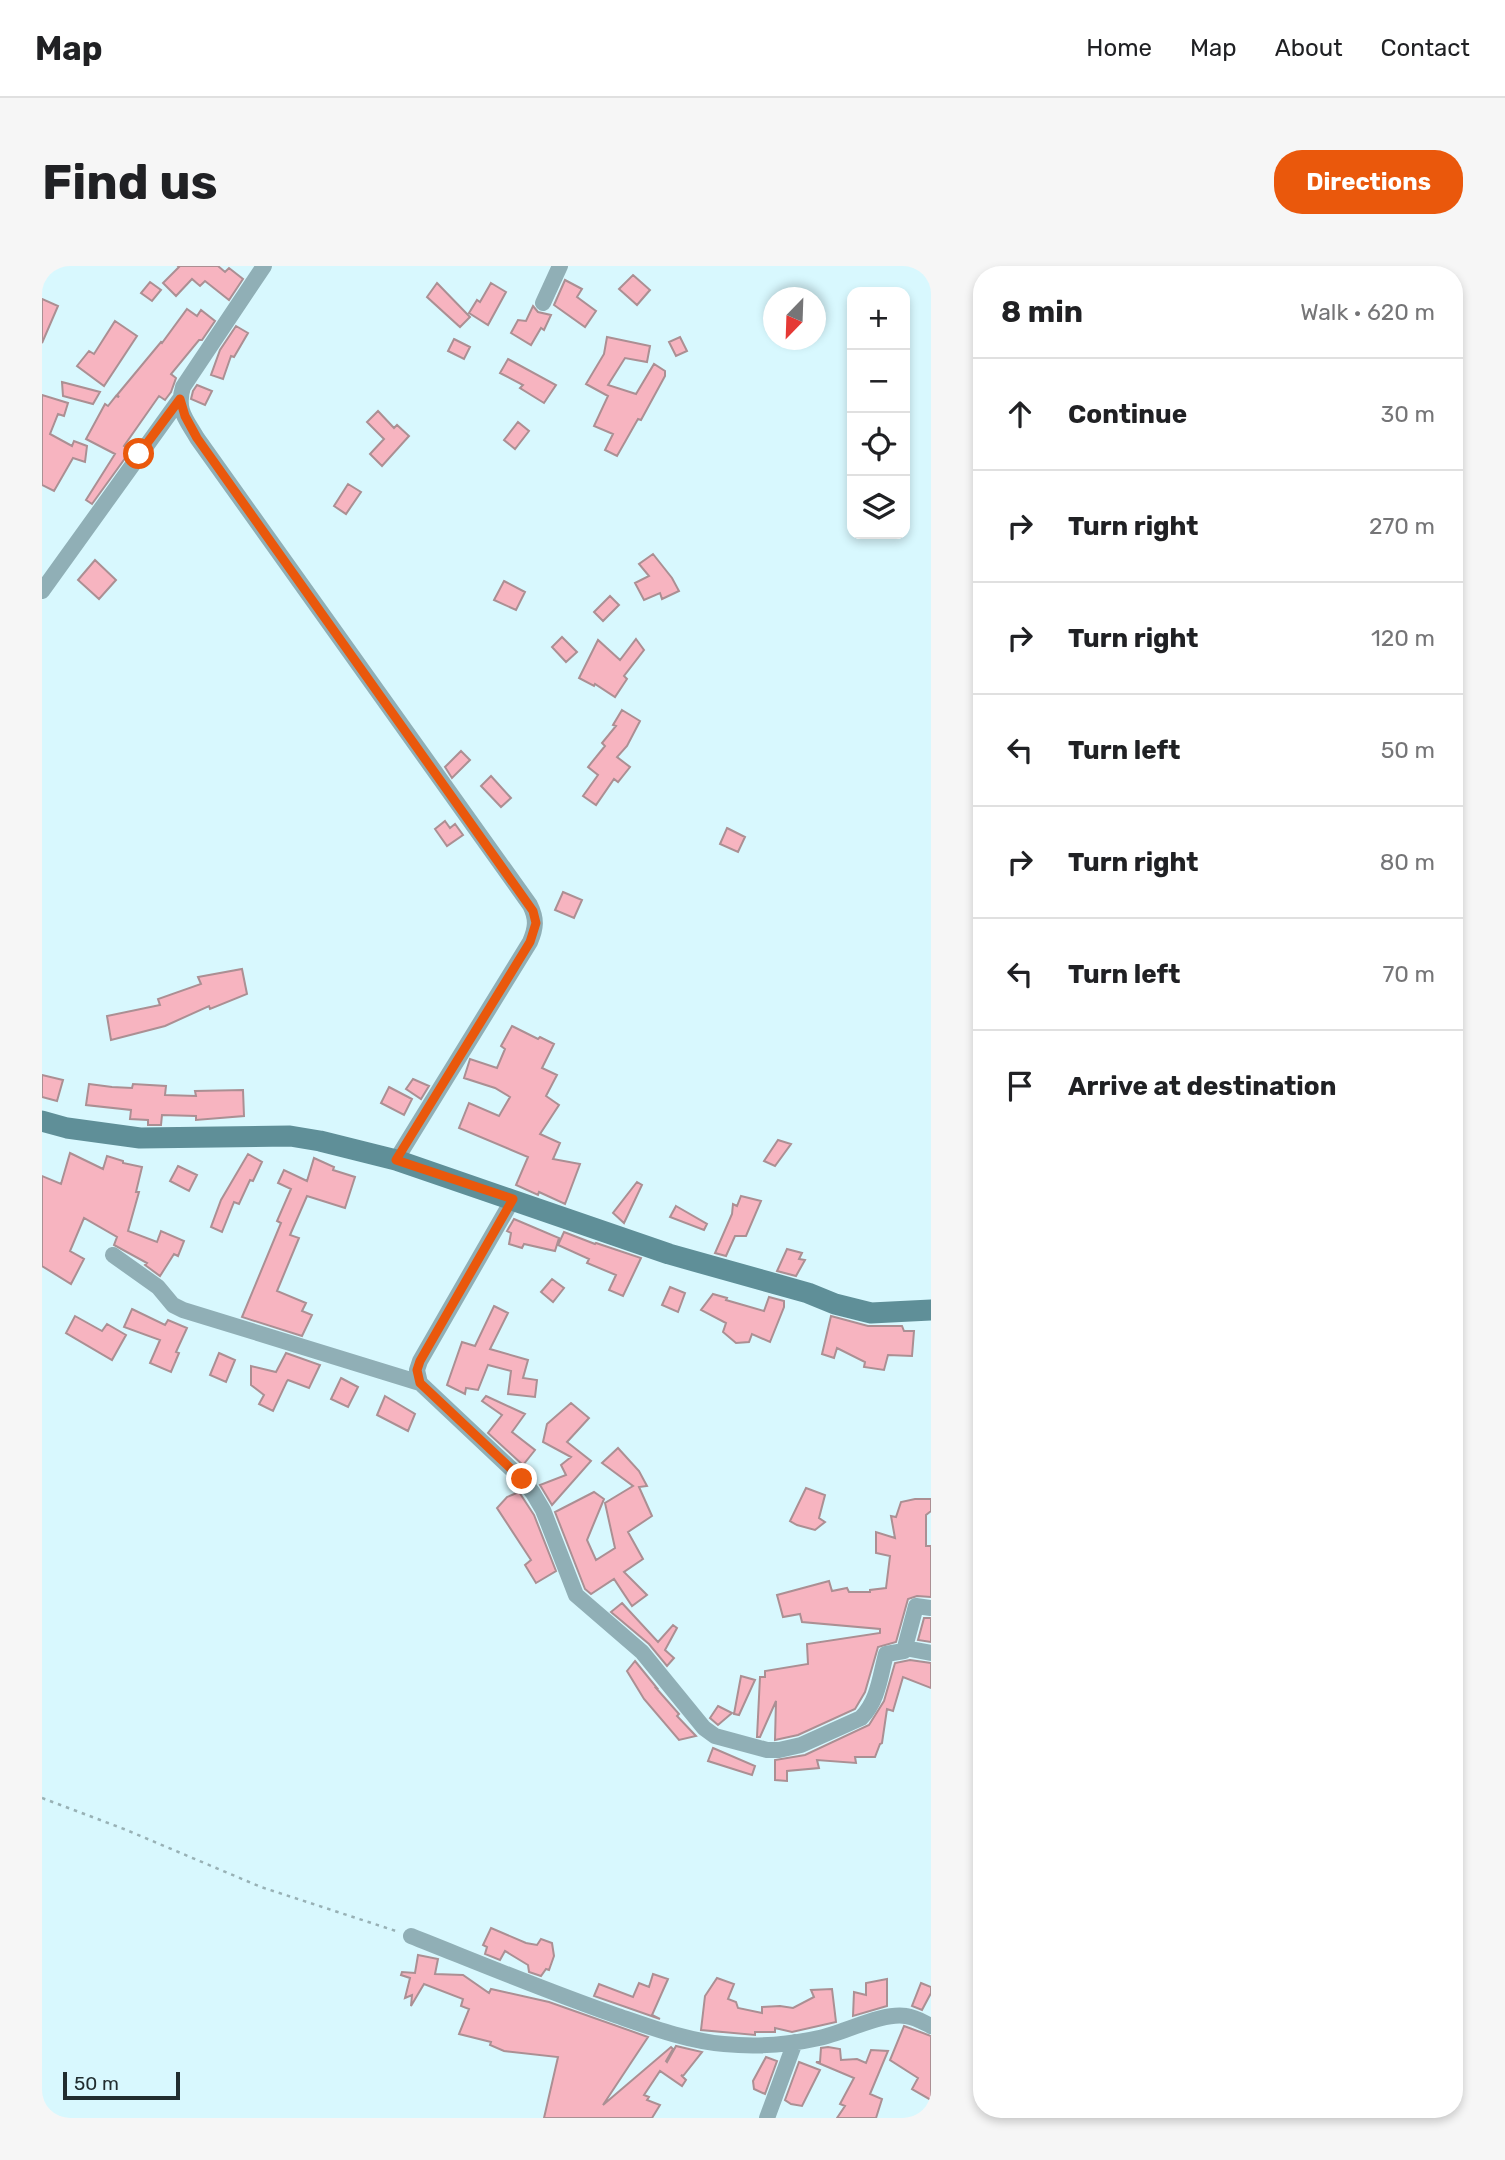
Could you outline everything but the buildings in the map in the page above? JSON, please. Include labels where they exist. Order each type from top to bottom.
[{"type":"street","points":[[42,591],[180,399],[189,378],[264,266]]},
{"type":"street","points":[[543,303],[559,266]]},
{"type":"street","points":[[180,399],[185,416],[197,438],[536,917],[530,942],[396,1160]]},
{"type":"street","points":[[42,1121],[67,1128],[140,1138],[290,1136],[320,1141],[396,1160],[669,1254],[808,1293],[835,1304],[871,1312],[931,1310]]},
{"type":"street","points":[[420,1383],[417,1370],[420,1361],[513,1199]]},
{"type":"street","points":[[113,1255],[158,1287],[173,1305],[183,1310],[420,1383],[522,1479],[543,1510],[576,1595],[642,1652],[704,1728],[715,1736],[767,1750],[779,1750],[801,1745],[862,1718],[875,1698],[886,1654],[903,1652],[905,1648],[916,1606],[931,1608]]},
{"type":"street","points":[[905,1648],[931,1653]]},
{"type":"street","points":[[411,1937],[527,1984],[650,2027],[686,2038],[721,2044],[762,2046],[819,2038],[892,2015],[908,2016],[931,2026]]},
{"type":"street","points":[[767,2118],[795,2042]]},
{"type":"path","points":[[42,1798],[124,1829],[261,1887],[411,1937]]},
{"type":"route","points":[[139,454],[180,399],[181,408],[197,438],[536,917],[535,931],[530,942],[396,1160],[513,1199],[417,1370],[420,1383],[522,1479]]}]
